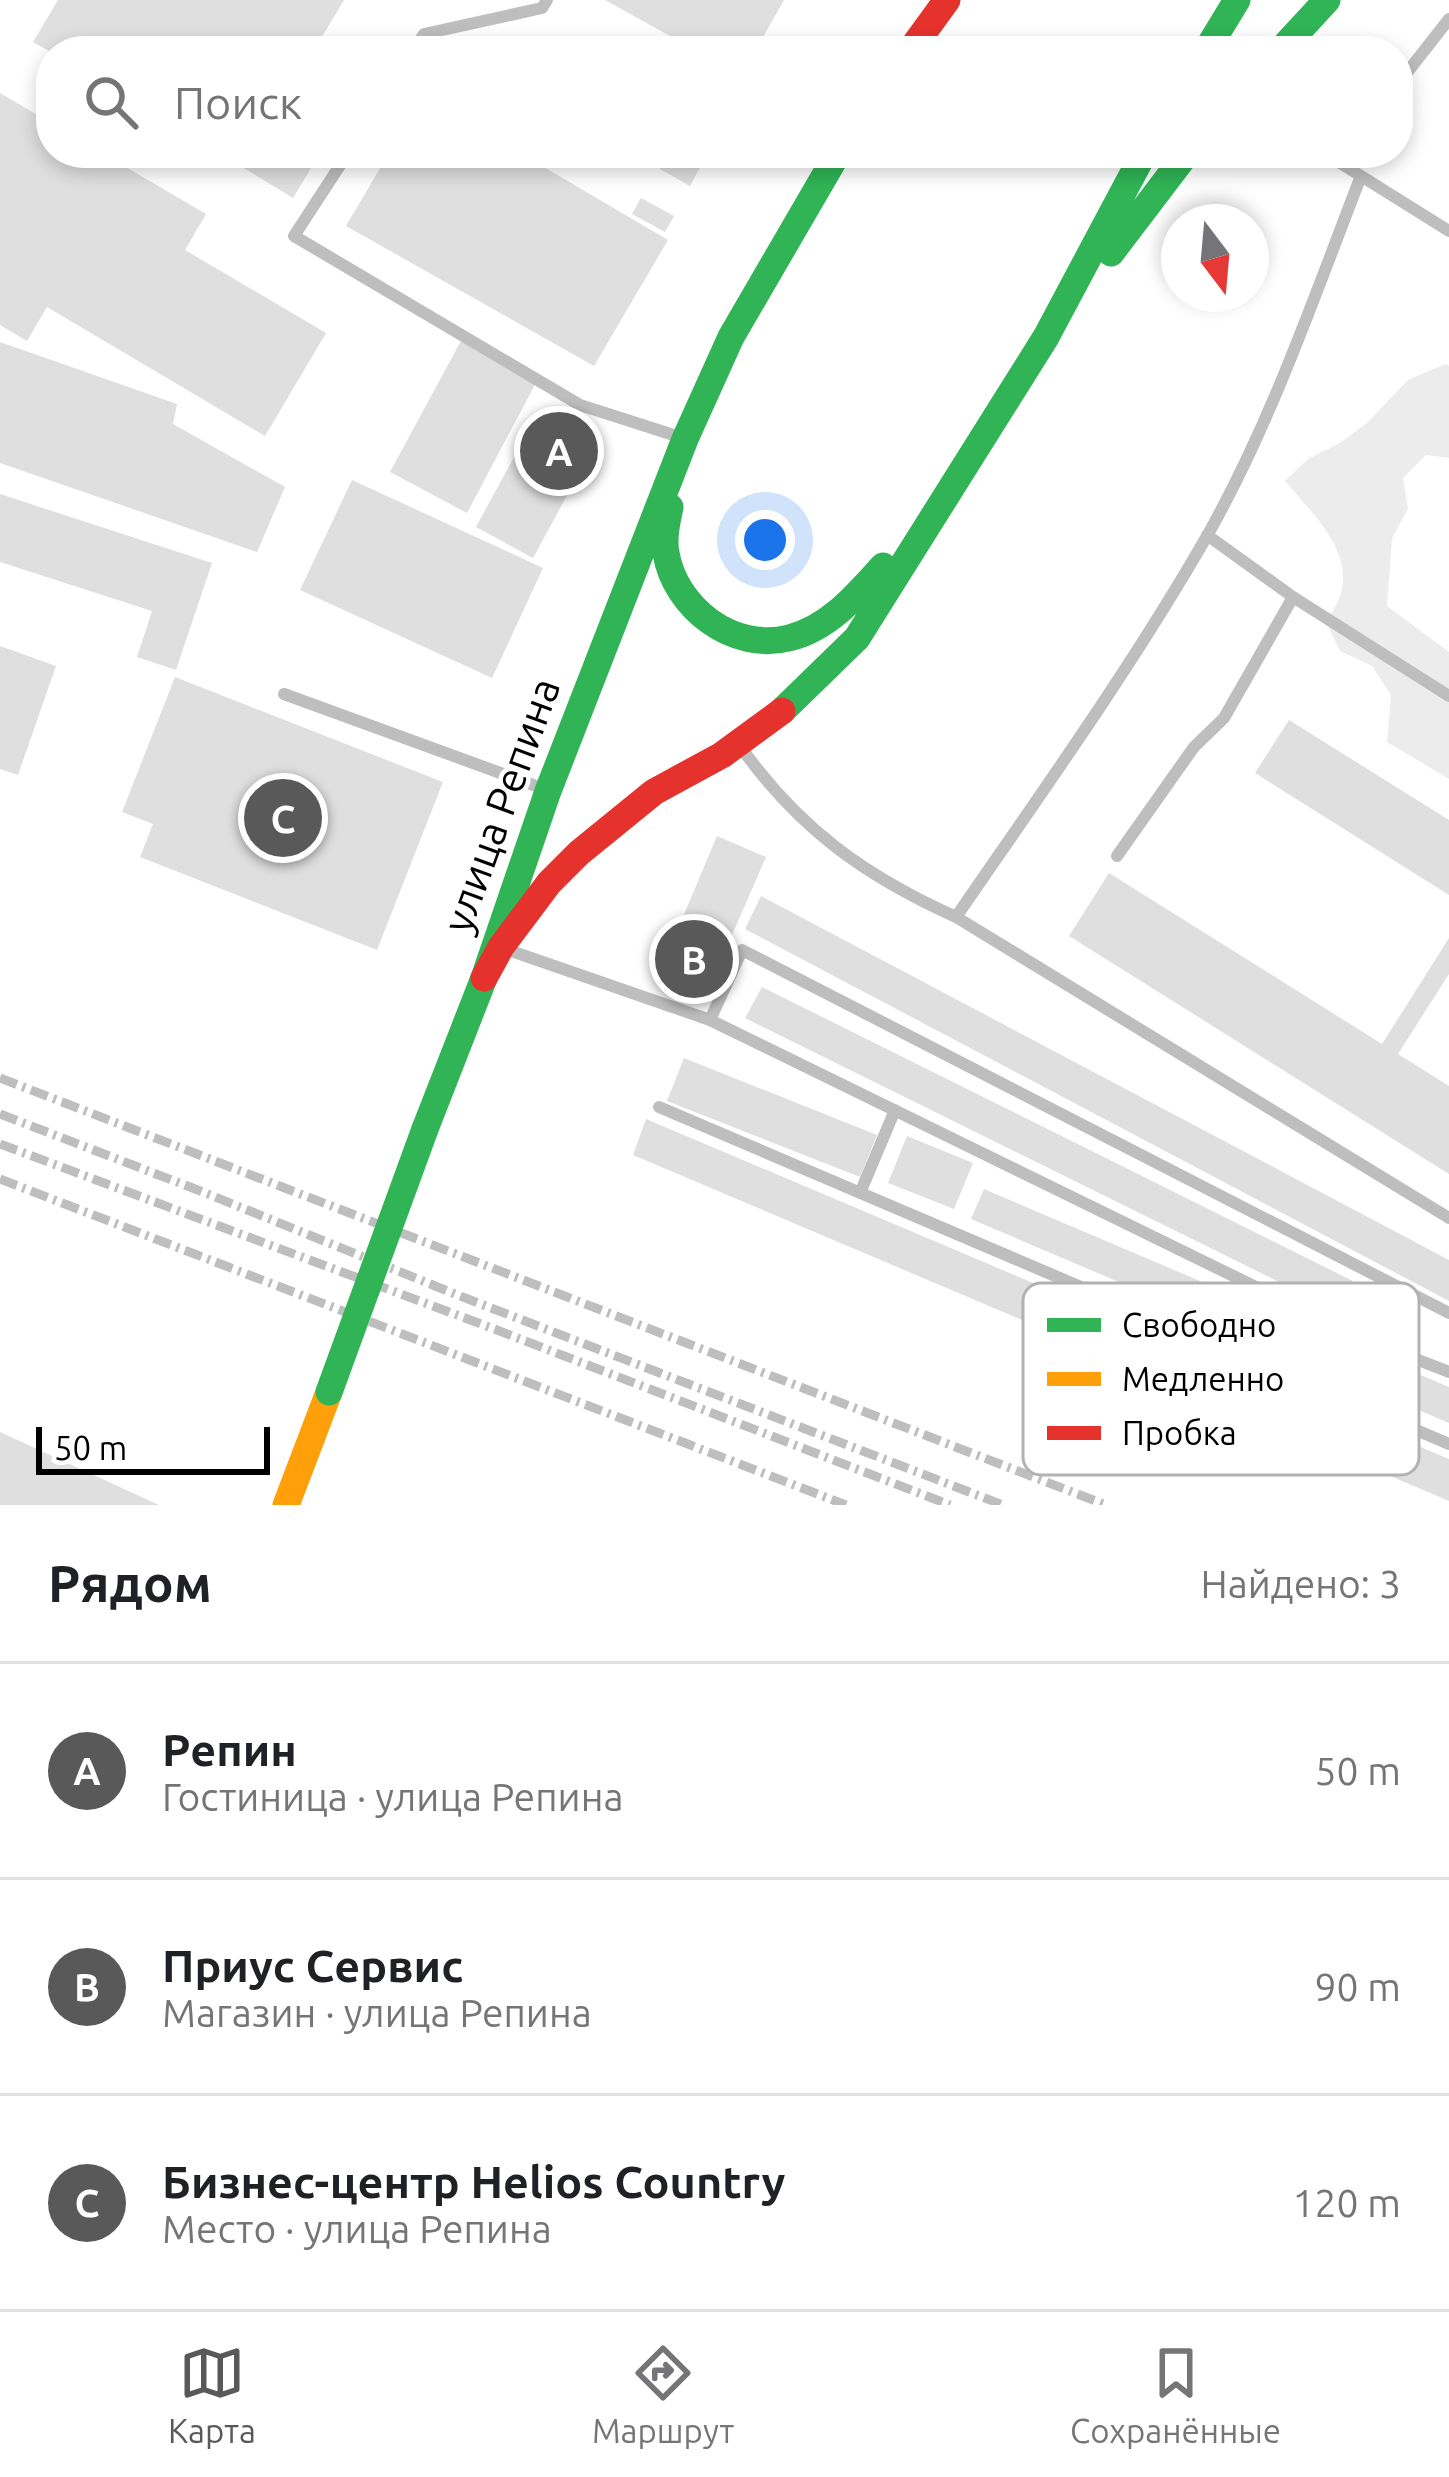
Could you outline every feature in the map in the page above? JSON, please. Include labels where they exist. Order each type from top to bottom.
[{"type":"street","points":[[896,36],[914,0]]},
{"type":"street","points":[[921,36],[947,0]]},
{"type":"street","points":[[1215,36],[1238,0]]},
{"type":"street","points":[[1294,36],[1327,0]]},
{"type":"street","name":"улица Репина","points":[[286,1505],[484,979],[548,791],[682,447],[731,337],[829,168]]},
{"type":"street","points":[[484,979],[501,947],[579,853],[654,792],[738,743],[791,703],[857,638],[1046,337],[1136,168]]},
{"type":"street","points":[[1046,337],[1176,168]]},
{"type":"street","points":[[682,447],[665,548],[671,575],[688,602],[711,623],[762,641],[789,638],[848,603],[954,488]]},
{"type":"lane","points":[[423,36],[542,8],[547,0]]},
{"type":"lane","points":[[1413,65],[1449,19]]},
{"type":"lane","points":[[338,168],[294,236],[580,406],[682,447]]},
{"type":"lane","points":[[1348,168],[1449,231]]},
{"type":"lane","points":[[956,917],[1056,773],[1208,535],[1282,376],[1361,176]]},
{"type":"lane","points":[[1208,535],[1293,597],[1449,697]]},
{"type":"lane","points":[[1117,856],[1194,747],[1223,718],[1293,597]]},
{"type":"lane","points":[[284,694],[548,791]]},
{"type":"lane","points":[[738,743],[788,808],[834,847],[1449,1218]]},
{"type":"lane","points":[[501,947],[710,1020],[1248,1283]]},
{"type":"lane","points":[[710,1020],[742,950],[1392,1283]]},
{"type":"lane","points":[[658,1107],[1073,1283]]},
{"type":"lane","points":[[860,1192],[895,1110]]},
{"type":"lane","points":[[1419,1297],[1449,1312]]},
{"type":"lane","points":[[1419,1360],[1449,1372]]},
{"type":"lane","points":[[1419,1431],[1449,1444]]},
{"type":"shaded area","points":[[1449,366],[1449,458],[1426,455],[1403,478],[1408,509],[1392,538],[1387,606],[1449,652],[1449,779],[1387,742],[1391,695],[1372,666],[1340,651],[1326,622],[1339,599],[1343,579],[1336,548],[1285,481],[1308,459],[1367,423],[1408,380]]},
{"type":"building","points":[[58,0],[344,0],[322,36],[37,36]]},
{"type":"building","points":[[605,0],[784,0],[764,36],[670,36]]},
{"type":"building","points":[[0,93],[36,114],[36,168],[128,168],[206,214],[185,250],[326,333],[265,436],[47,307],[27,341],[0,325]]},
{"type":"building","points":[[244,168],[311,168],[293,198]]},
{"type":"building","points":[[380,168],[546,168],[668,240],[594,366],[346,226]]},
{"type":"building","points":[[661,168],[700,168],[690,186]]},
{"type":"building","points":[[641,198],[674,216],[665,232],[632,214]]},
{"type":"building","points":[[462,339],[538,379],[467,513],[390,472]]},
{"type":"building","points":[[0,342],[177,404],[173,424],[285,487],[257,552],[0,463]]},
{"type":"building","points":[[538,413],[595,444],[533,558],[476,527]]},
{"type":"building","points":[[352,480],[543,568],[492,678],[300,590]]},
{"type":"building","points":[[0,494],[212,563],[176,670],[137,657],[152,611],[0,562]]},
{"type":"building","points":[[0,646],[56,666],[18,775],[0,769]]},
{"type":"building","points":[[175,677],[443,782],[377,950],[140,857],[153,824],[122,812]]},
{"type":"building","points":[[1289,720],[1449,820],[1449,895],[1255,773]]},
{"type":"building","points":[[717,836],[766,857],[703,1002],[656,981]]},
{"type":"building","points":[[1109,873],[1382,1044],[1449,938],[1449,974],[1398,1054],[1449,1086],[1449,1174],[1069,936]]},
{"type":"building","points":[[761,896],[1449,1260],[1449,1301],[1419,1283],[745,929]]},
{"type":"building","points":[[762,987],[1357,1283],[1281,1283],[745,1018]]},
{"type":"building","points":[[684,1058],[877,1135],[860,1177],[667,1101]]},
{"type":"building","points":[[646,1119],[1033,1283],[1023,1283],[1023,1320],[633,1155]]},
{"type":"building","points":[[907,1136],[973,1163],[954,1209],[888,1183]]},
{"type":"building","points":[[984,1189],[1205,1283],[1121,1283],[971,1219]]},
{"type":"building","points":[[1419,1374],[1449,1387],[1449,1423],[1419,1410]]},
{"type":"building","points":[[0,1432],[159,1505],[0,1505]]},
{"type":"building","points":[[1419,1446],[1449,1459],[1449,1501],[1388,1475],[1419,1475]]},
{"type":"railway","points":[[0,1078],[1023,1473]]},
{"type":"railway","points":[[0,1114],[1003,1505]]},
{"type":"railway","points":[[0,1144],[950,1505]]},
{"type":"railway","points":[[0,1179],[846,1505]]},
{"type":"railway","points":[[1028,1475],[1106,1505]]},
{"type":"traffic: fast","points":[[1215,36],[1237,0]]},
{"type":"traffic: fast","points":[[1294,36],[1327,0]]},
{"type":"traffic: fast","points":[[425,1129],[484,978],[548,791],[685,439],[731,337],[829,168]]},
{"type":"traffic: fast","points":[[782,711],[857,638],[1046,337],[1136,168]]},
{"type":"traffic: fast","points":[[1111,253],[1176,168]]},
{"type":"traffic: fast","points":[[670,507],[665,547],[681,591],[710,621],[747,638],[768,641],[803,634],[841,610],[883,566]]},
{"type":"traffic: fast","points":[[329,1392],[425,1129]]},
{"type":"traffic: slow","points":[[286,1505],[329,1392]]},
{"type":"traffic: jam","points":[[921,36],[947,0]]},
{"type":"traffic: jam","points":[[484,978],[549,883],[579,853],[654,792],[722,755],[782,711]]},
{"type":"place","name":"Репин","points":[[559,451]]},
{"type":"place","name":"Бизнес-центр Helios Country","points":[[283,818]]},
{"type":"place","name":"Приус Сервис","points":[[694,959]]}]
